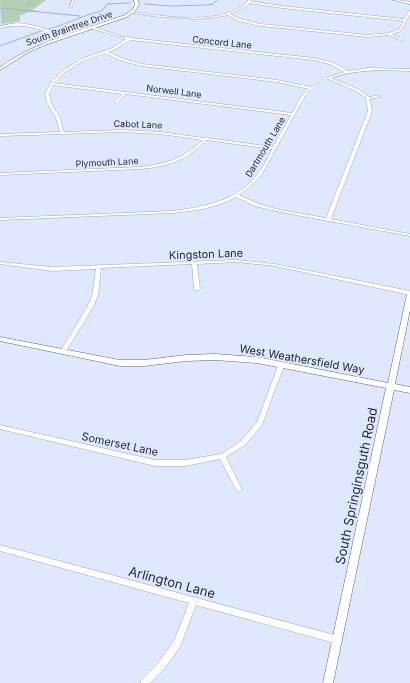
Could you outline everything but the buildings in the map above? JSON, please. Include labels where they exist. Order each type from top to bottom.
[{"type":"street","points":[[71,6],[73,0]]},
{"type":"street","points":[[136,0],[137,5],[132,13],[180,18],[228,14],[241,9],[249,1],[282,7],[406,20]]},
{"type":"street","points":[[394,0],[410,3]]},
{"type":"street","points":[[228,14],[247,22],[270,26],[358,36],[389,34],[401,29],[410,11]]},
{"type":"street","name":"South Braintree Drive","points":[[0,69],[9,61],[26,52],[132,13]]},
{"type":"street","points":[[0,27],[16,24],[30,24],[64,38]]},
{"type":"street","name":"Concord Lane","points":[[94,28],[113,35],[130,38],[314,59],[333,64],[347,72]]},
{"type":"street","points":[[389,34],[402,40]]},
{"type":"street","points":[[62,133],[58,118],[49,102],[47,93],[52,84],[63,72],[82,60],[119,47],[130,38]]},
{"type":"street","points":[[105,52],[123,60],[142,65],[277,81],[311,88]]},
{"type":"street","name":"Dartmouth Lane","points":[[0,219],[184,211],[213,205],[237,196],[254,183],[304,96],[311,88],[329,78],[347,72],[380,69],[410,70]]},
{"type":"street","points":[[329,78],[357,90],[368,98],[380,96]]},
{"type":"street","name":"Norwell Lane","points":[[52,84],[294,114]]},
{"type":"street","points":[[116,102],[124,93]]},
{"type":"street","points":[[328,220],[370,112],[368,98]]},
{"type":"street","name":"Cabot Lane","points":[[0,135],[122,131],[161,133],[275,148]]},
{"type":"street","name":"Plymouth Lane","points":[[0,174],[138,168],[161,165],[176,161],[193,152],[206,138]]},
{"type":"street","points":[[237,196],[266,208],[410,235]]},
{"type":"street","name":"Kingston Lane","points":[[0,263],[52,269],[236,261],[275,265],[410,293]]},
{"type":"street","points":[[194,263],[197,289]]},
{"type":"street","points":[[63,352],[95,296],[99,268]]},
{"type":"street","name":"South Springinsguth Road","points":[[328,683],[410,293]]},
{"type":"street","name":"West Weathersfield Way","points":[[0,339],[120,363],[144,363],[186,358],[226,357],[256,360],[410,390]]},
{"type":"street","name":"Somerset Lane","points":[[0,427],[155,463],[185,463],[222,456],[243,443],[260,423],[282,366]]},
{"type":"street","points":[[222,456],[239,490]]},
{"type":"street","name":"Arlington Lane","points":[[0,548],[338,640]]},
{"type":"street","points":[[144,683],[161,666],[177,644],[194,600]]},
{"type":"green space","points":[[0,0],[46,0],[32,10],[40,11],[39,12],[29,12],[20,15],[20,21],[1,24]]},
{"type":"waterway","points":[[28,5],[30,0]]},
{"type":"waterway","points":[[145,4],[170,6],[207,5],[213,4],[217,0]]},
{"type":"waterway","points":[[49,29],[102,11],[107,4],[130,3]]},
{"type":"waterway","points":[[0,8],[80,16]]},
{"type":"waterway","points":[[0,46],[41,31]]}]
